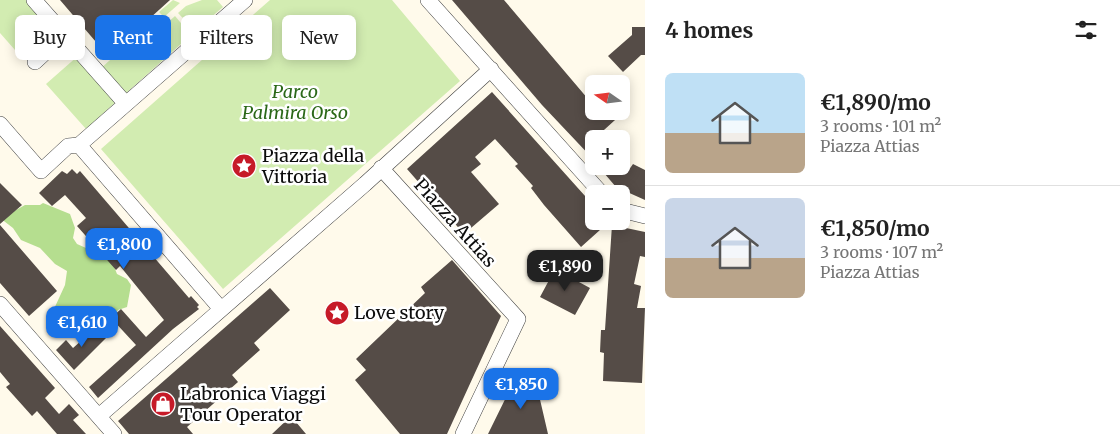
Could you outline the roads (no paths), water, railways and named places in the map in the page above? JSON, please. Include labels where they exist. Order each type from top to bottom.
[{"type":"street","points":[[34,0],[47,15]]},
{"type":"street","points":[[0,124],[41,170],[68,146],[80,145],[245,0]]},
{"type":"street","points":[[428,0],[594,185]]},
{"type":"street","points":[[85,58],[126,104]]},
{"type":"street","points":[[99,416],[382,168],[491,69]]},
{"type":"street","points":[[80,145],[221,309]]},
{"type":"street","name":"Piazza Attias","points":[[382,168],[518,319],[463,434]]},
{"type":"street","points":[[630,212],[645,216]]},
{"type":"street","points":[[0,304],[114,434]]},
{"type":"place","name":"Piazza della Vittoria","points":[[244,166]]},
{"type":"place","name":"Love story","points":[[337,313]]},
{"type":"place","name":"Labronica Viaggi Tour Operator","points":[[163,404]]},
{"type":"park label","name":"Parco Palmira Orso","points":[[295,102]]}]
